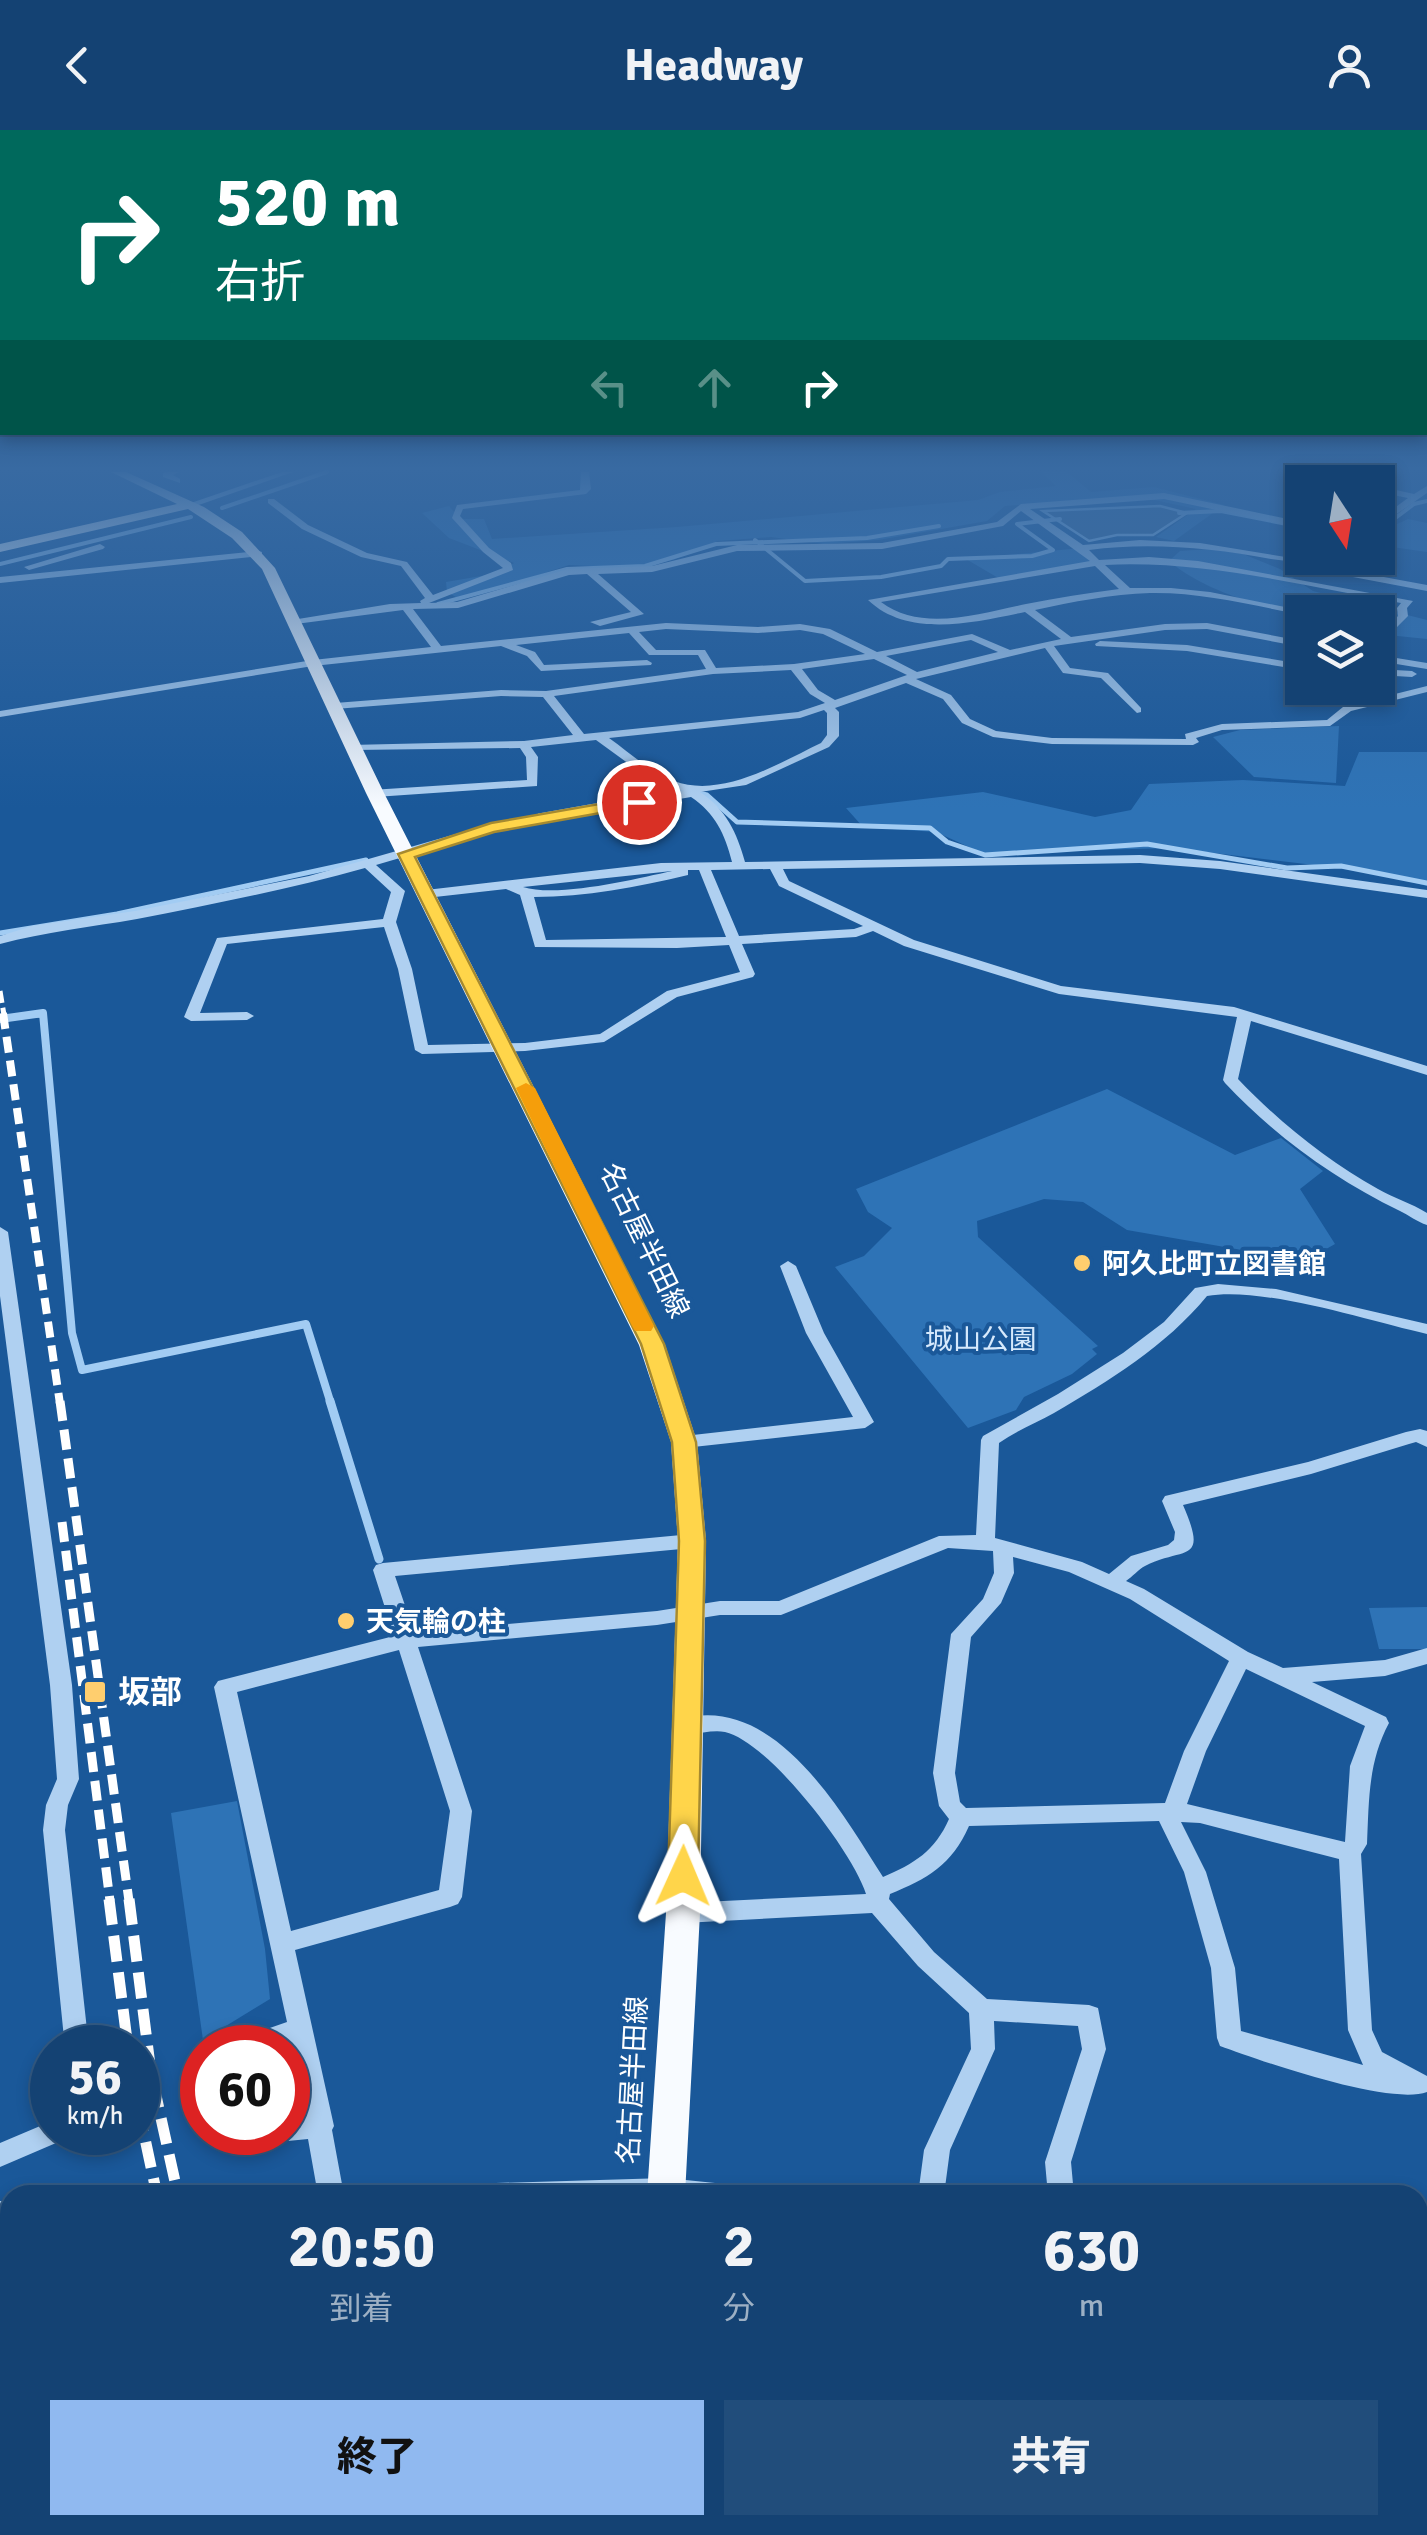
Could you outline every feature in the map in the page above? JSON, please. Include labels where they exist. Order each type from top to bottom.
[{"type":"main road","name":"名古屋半田線","points":[[273,584],[652,1344],[684,1442],[692,1541],[683,1913],[666,2185]]},
{"type":"street","points":[[420,584],[432,599]]},
{"type":"street","points":[[292,623],[405,606],[471,584]]},
{"type":"street","points":[[405,606],[458,605],[522,584]]},
{"type":"street","points":[[593,632],[606,626],[595,622],[639,614],[604,584]]},
{"type":"street","points":[[969,584],[873,600],[896,617],[948,620],[1127,591],[1191,592],[1285,609]]},
{"type":"street","points":[[1120,584],[1127,591]]},
{"type":"street","points":[[1314,584],[1374,595]]},
{"type":"street","points":[[1395,599],[1408,601],[1395,626]]},
{"type":"street","points":[[405,606],[437,648]]},
{"type":"street","points":[[1025,607],[1069,640]]},
{"type":"street","points":[[1269,637],[1284,627],[1285,621]]},
{"type":"street","points":[[354,747],[524,744],[712,727],[832,707],[912,677],[1008,653],[1069,640],[1188,625],[1285,640]]},
{"type":"street","points":[[0,714],[314,663],[593,632],[687,626],[800,628],[833,634],[948,696],[966,721],[993,734],[1072,742],[1184,744],[1193,742],[1190,736],[1194,733],[1222,727],[1330,723],[1346,710],[1427,689]]},
{"type":"street","points":[[632,630],[653,653],[701,652],[713,670]]},
{"type":"street","points":[[336,706],[542,692],[713,670],[794,667],[972,637],[1008,653]]},
{"type":"street","points":[[501,642],[530,654],[541,668]]},
{"type":"street","points":[[1049,645],[1186,648],[1285,663]]},
{"type":"street","points":[[1049,645],[1067,671],[1104,675],[1137,710]]},
{"type":"street","points":[[1395,661],[1427,666]]},
{"type":"street","points":[[581,738],[542,692],[533,674],[541,668],[646,664]]},
{"type":"street","points":[[0,940],[370,865],[491,828],[751,778],[825,745],[833,736],[832,707],[794,667]]},
{"type":"street","points":[[1395,673],[1427,674]]},
{"type":"street","points":[[598,736],[656,778],[694,791],[708,802],[730,828],[739,865]]},
{"type":"street","points":[[374,793],[533,782],[532,757],[524,744]]},
{"type":"street","points":[[426,894],[697,866],[1140,859],[1277,872],[1427,894]]},
{"type":"street","points":[[774,864],[784,883],[909,943],[1060,990],[1245,1014],[1427,1071]]},
{"type":"street","points":[[370,865],[398,892],[389,922],[422,1050],[505,1048],[604,1038],[672,994],[748,974],[697,866]]},
{"type":"street","points":[[505,883],[526,893],[578,892],[649,882],[697,866]]},
{"type":"street","points":[[526,893],[540,944],[676,944],[856,933],[872,927]]},
{"type":"street","points":[[246,1016],[192,1017],[222,941],[389,922]]},
{"type":"street","points":[[1245,1014],[1230,1080],[1248,1101],[1373,1193],[1406,1204],[1427,1220]]},
{"type":"street","points":[[0,1232],[61,1685],[68,1779],[57,1805],[54,1830],[74,2025]]},
{"type":"street","points":[[684,1442],[865,1422],[794,1290],[788,1266]]},
{"type":"street","points":[[1350,1853],[1200,1814],[960,1817],[950,1806],[944,1773],[961,1634],[991,1603],[1004,1572],[994,1544],[990,1440],[1045,1410],[1160,1336],[1186,1313],[1201,1292],[1219,1288],[1257,1292],[1427,1329]]},
{"type":"street","points":[[1112,1582],[1138,1562],[1175,1550],[1184,1543],[1185,1532],[1172,1501],[1311,1468],[1406,1438],[1420,1435],[1427,1441]]},
{"type":"street","points":[[281,1944],[450,1897],[460,1811],[382,1570],[692,1541]]},
{"type":"street","points":[[300,2025],[225,1687],[404,1641],[720,1608],[780,1608],[946,1541],[994,1544],[1037,1554],[1112,1582],[1241,1658],[1378,1723],[1368,1737],[1359,1777],[1356,1844],[1350,1853],[1360,2030],[1373,2060],[1423,2086]]},
{"type":"street","points":[[1280,1676],[1384,1668],[1427,1656]]},
{"type":"street","points":[[1241,1658],[1195,1751],[1170,1822],[1195,1872],[1222,1968],[1229,2038],[1324,2068],[1388,2083],[1423,2086]]},
{"type":"street","points":[[686,1726],[732,1725],[777,1752],[846,1838],[878,1896],[926,1959],[980,2009],[1089,2016],[1094,2049],[1058,2162],[1060,2185]]},
{"type":"street","points":[[683,1913],[878,1896],[942,1856],[960,1817]]},
{"type":"street","points":[[932,2185],[937,2150],[983,2048],[980,2009]]},
{"type":"street","points":[[310,2075],[329,2185]]},
{"type":"street","points":[[310,2127],[320,2126]]},
{"type":"street","points":[[0,2155],[30,2142]]},
{"type":"green space","points":[[446,584],[509,584],[456,597],[447,592]]},
{"type":"green space","points":[[1205,584],[1303,584],[1329,595],[1285,595],[1285,611]]},
{"type":"green space","points":[[1395,612],[1427,620],[1427,639],[1395,636]]},
{"type":"green space","points":[[1339,726],[1336,783],[1254,777],[1213,737],[1240,730]]},
{"type":"green space","points":[[1359,752],[1427,752],[1427,886],[1372,872],[1172,848],[982,853],[936,832],[863,827],[846,808],[983,792],[1095,817],[1131,810],[1149,784],[1243,780],[1345,786]]},
{"type":"green space","name":"城山公園","points":[[1107,1089],[1235,1155],[1281,1138],[1323,1171],[1300,1189],[1335,1244],[1305,1261],[1127,1230],[1083,1202],[1044,1199],[977,1221],[978,1237],[1098,1346],[1092,1349],[1097,1354],[1072,1374],[1024,1397],[1016,1410],[968,1428],[835,1267],[864,1256],[892,1228],[868,1212],[856,1189]]},
{"type":"green space","points":[[1427,1607],[1427,1649],[1379,1649],[1369,1608]]},
{"type":"green space","points":[[237,1801],[265,1949],[270,1999],[228,2025],[201,2025],[171,1813]]},
{"type":"waterway","points":[[438,604],[511,584]]},
{"type":"waterway","points":[[539,816],[685,790],[707,795],[737,822],[930,828],[947,842],[985,855],[1147,844],[1287,868],[1341,866],[1427,883]]},
{"type":"waterway","points":[[0,933],[117,914],[366,860]]},
{"type":"waterway","points":[[29,1015],[43,1013],[72,1333],[82,1370],[306,1324],[331,1404]]},
{"type":"waterway","points":[[0,1019],[29,1015]]},
{"type":"waterway","points":[[29,1015],[43,1015]]},
{"type":"waterway","points":[[330,1401],[379,1559]]},
{"type":"railway","points":[[0,991],[4,1015]]},
{"type":"railway","points":[[3,1013],[60,1404]]},
{"type":"railway","points":[[60,1401],[129,1901]]},
{"type":"railway","points":[[62,1522],[110,1901]]},
{"type":"railway","points":[[109,1899],[125,2025]]},
{"type":"railway","points":[[129,1899],[151,2073],[176,2185]]},
{"type":"railway","points":[[148,2155],[155,2185]]},
{"type":"slow traffic","points":[[526,1088],[643,1326]]},
{"type":"place","name":"阿久比町立図書館","points":[[1082,1263]]},
{"type":"place","name":"天気輪の柱","points":[[346,1621]]},
{"type":"place","name":"坂部","points":[[95,1692]]},
{"type":"route","points":[[639,802],[491,828],[406,854],[652,1344],[684,1442],[692,1541],[683,1876]]}]
